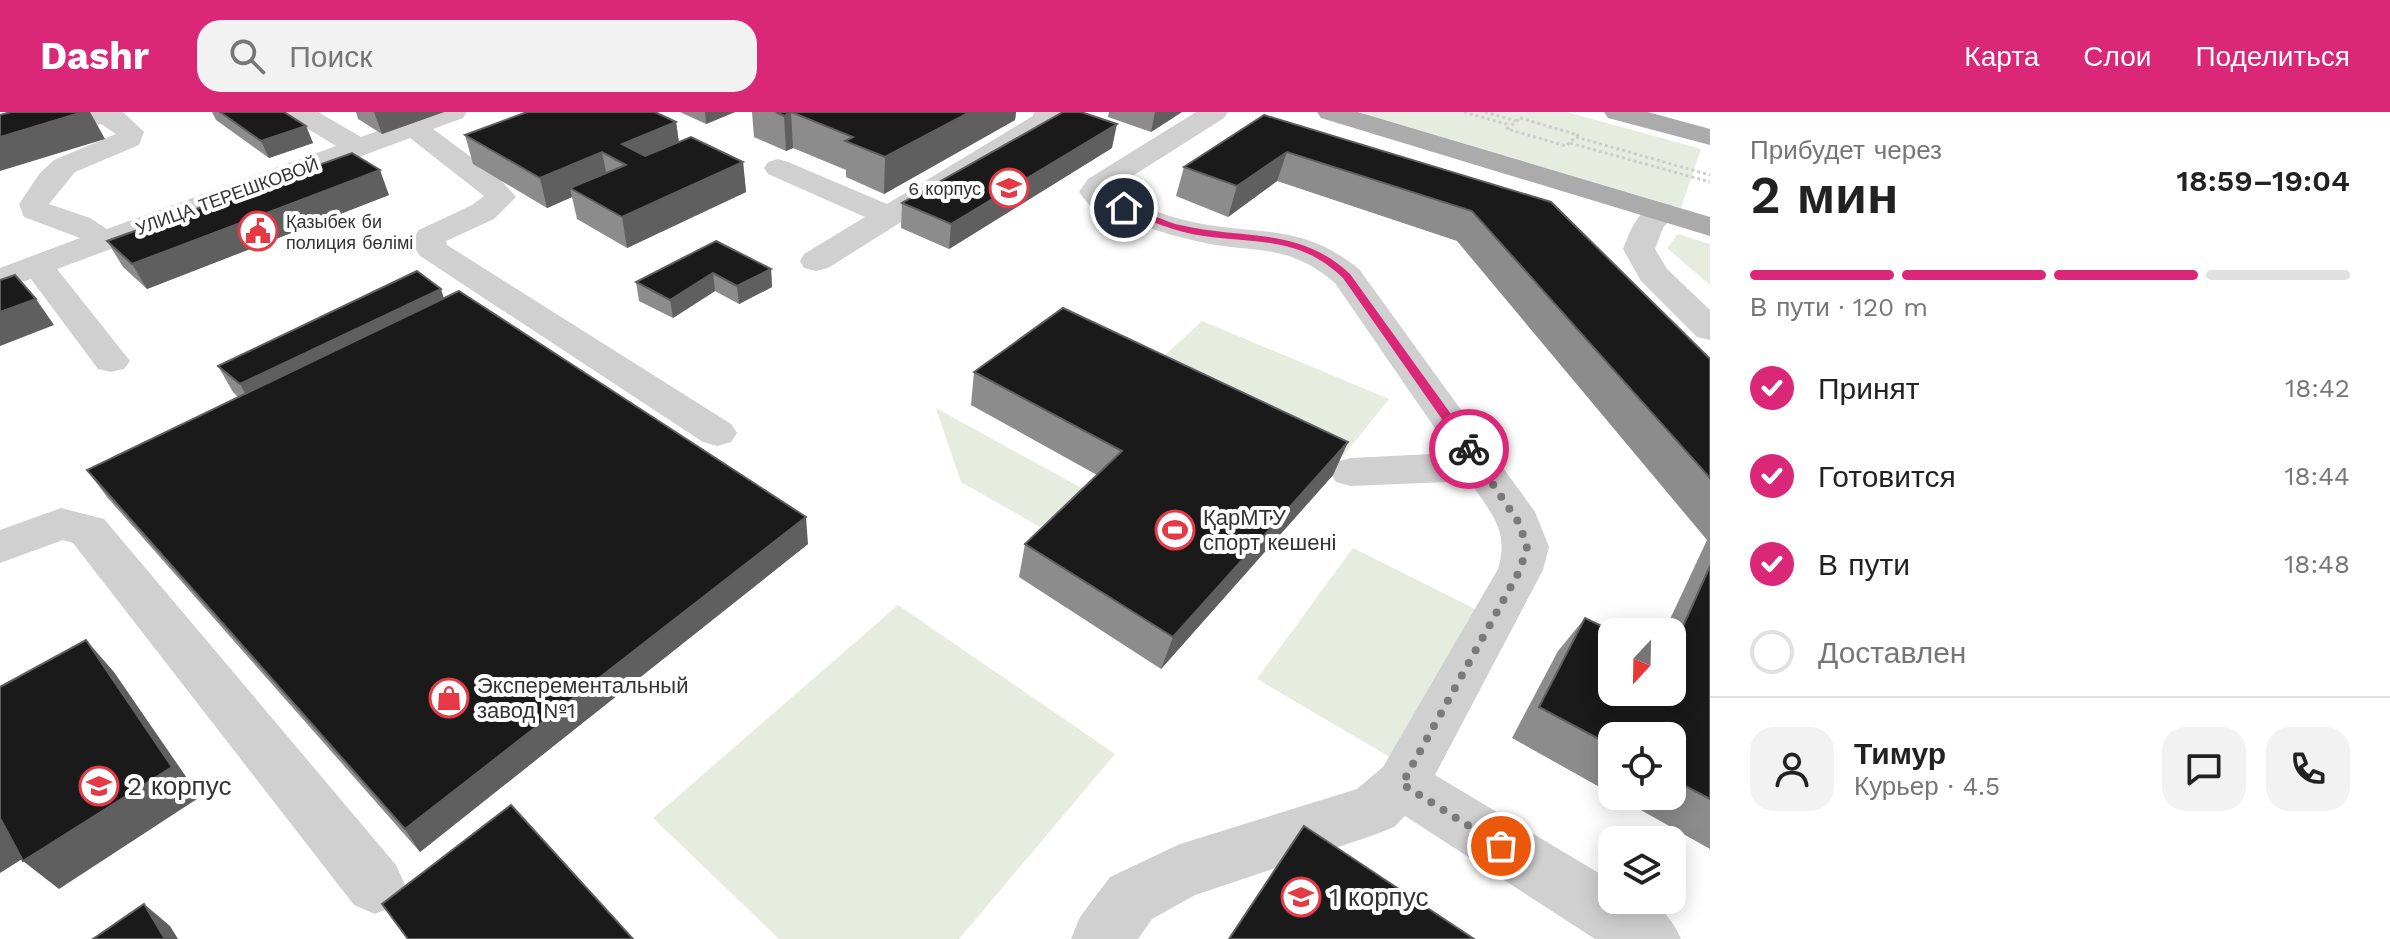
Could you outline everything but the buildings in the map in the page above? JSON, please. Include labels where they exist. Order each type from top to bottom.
[{"type":"main road","points":[[1330,112],[1710,227]]},
{"type":"main road","points":[[1617,112],[1710,137]]},
{"type":"street","points":[[299,112],[358,147]]},
{"type":"street","name":"УЛИЦА ТЕРЕШКОВОЙ","points":[[0,279],[454,112]]},
{"type":"street","points":[[816,261],[1045,120],[1047,112]]},
{"type":"street","points":[[1102,939],[1131,898],[1180,872],[1374,809],[1402,784],[1520,570],[1527,547],[1519,523],[1482,466],[1347,276],[1329,260],[1298,245],[1265,237],[1204,234],[1171,226],[1100,199],[1094,192],[1098,185],[1215,112]]},
{"type":"street","points":[[0,133],[28,130],[92,113],[110,115],[130,132],[129,139],[58,172],[34,204],[35,210],[44,215],[81,223],[92,229],[102,242]]},
{"type":"street","points":[[413,127],[488,183],[501,197],[483,212],[430,237],[431,249],[717,433]]},
{"type":"street","points":[[778,168],[888,216]]},
{"type":"street","points":[[1661,212],[1648,225],[1639,249],[1653,274],[1710,329]]},
{"type":"street","points":[[37,265],[111,361]]},
{"type":"street","points":[[1351,472],[1482,466]]},
{"type":"street","points":[[0,547],[61,524],[88,530],[375,885]]},
{"type":"street","points":[[1402,784],[1650,939]]},
{"type":"path","points":[[1464,112],[1511,126]]},
{"type":"path","points":[[1485,112],[1517,121]]},
{"type":"path","points":[[1520,118],[1578,135],[1576,137],[1566,146],[1507,129],[1520,118]]},
{"type":"path","points":[[1576,137],[1710,175]]},
{"type":"path","points":[[1570,143],[1710,182]]},
{"type":"shaded area","points":[[1359,112],[1567,112],[1701,149],[1681,208]]},
{"type":"shaded area","points":[[1678,234],[1710,244],[1710,285],[1667,248]]},
{"type":"shaded area","points":[[1202,321],[1389,399],[1344,455],[1151,368]]},
{"type":"shaded area","points":[[936,408],[1085,490],[1040,527],[961,482]]},
{"type":"shaded area","points":[[1353,548],[1481,612],[1395,760],[1257,679]]},
{"type":"shaded area","points":[[898,605],[1115,754],[959,939],[779,939],[653,818]]},
{"type":"way so far","points":[[1469,449],[1519,523],[1527,547],[1520,570],[1402,784],[1501,846]]},
{"type":"place","name":"6 корпус","points":[[1009,188]]},
{"type":"place","name":"Қазыбек би полиция бөлімі","points":[[258,231]]},
{"type":"place","name":"ҚарМТУ спорт кешені","points":[[1175,530]]},
{"type":"place","name":"Эксперементальный завод №1","points":[[449,698]]},
{"type":"place","name":"2 корпус","points":[[99,786]]},
{"type":"place","name":"1 корпус","points":[[1301,897]]},
{"type":"route","points":[[1124,208],[1171,226],[1204,234],[1265,237],[1298,245],[1329,260],[1347,276],[1469,449]]}]
